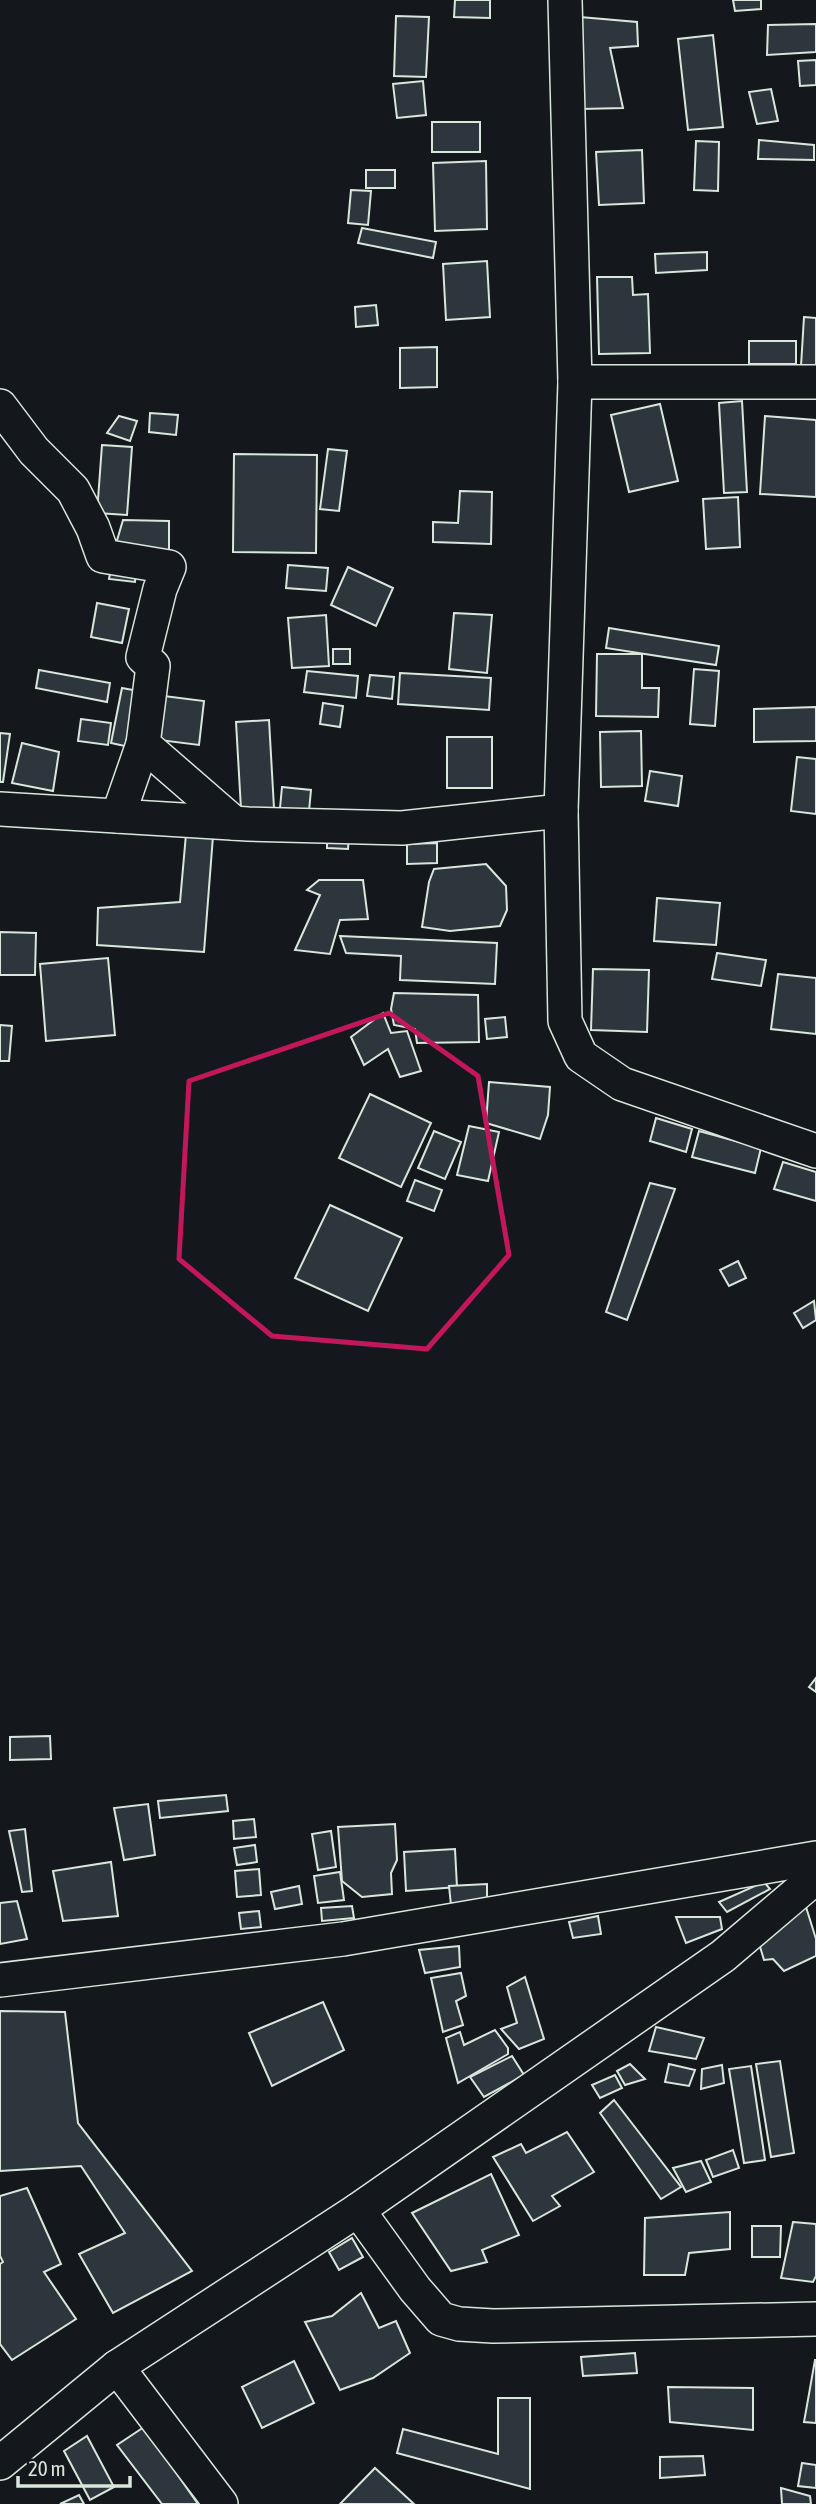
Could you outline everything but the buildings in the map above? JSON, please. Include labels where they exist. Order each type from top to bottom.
[{"type":"street","points":[[565,0],[575,382],[561,811],[565,1021],[581,1056],[622,1084],[816,1150]]},
{"type":"street","points":[[575,382],[816,382]]},
{"type":"street","points":[[0,406],[34,450],[73,490],[93,528],[103,556],[169,568],[160,589],[143,657],[153,666],[143,744],[118,816]]},
{"type":"street","points":[[143,744],[234,823]]},
{"type":"street","points":[[0,808],[234,823],[402,828],[561,811]]},
{"type":"street","points":[[0,1980],[343,1939],[816,1858]]},
{"type":"street","points":[[0,2463],[117,2367],[358,2210],[723,1956],[816,1877]]},
{"type":"street","points":[[358,2210],[415,2289],[441,2319],[459,2324],[507,2326],[816,2319]]},
{"type":"street","points":[[117,2367],[221,2504]]},
{"type":"highlighted area","points":[[389,1013],[478,1076],[509,1255],[427,1349],[272,1336],[179,1259],[189,1081]]}]
